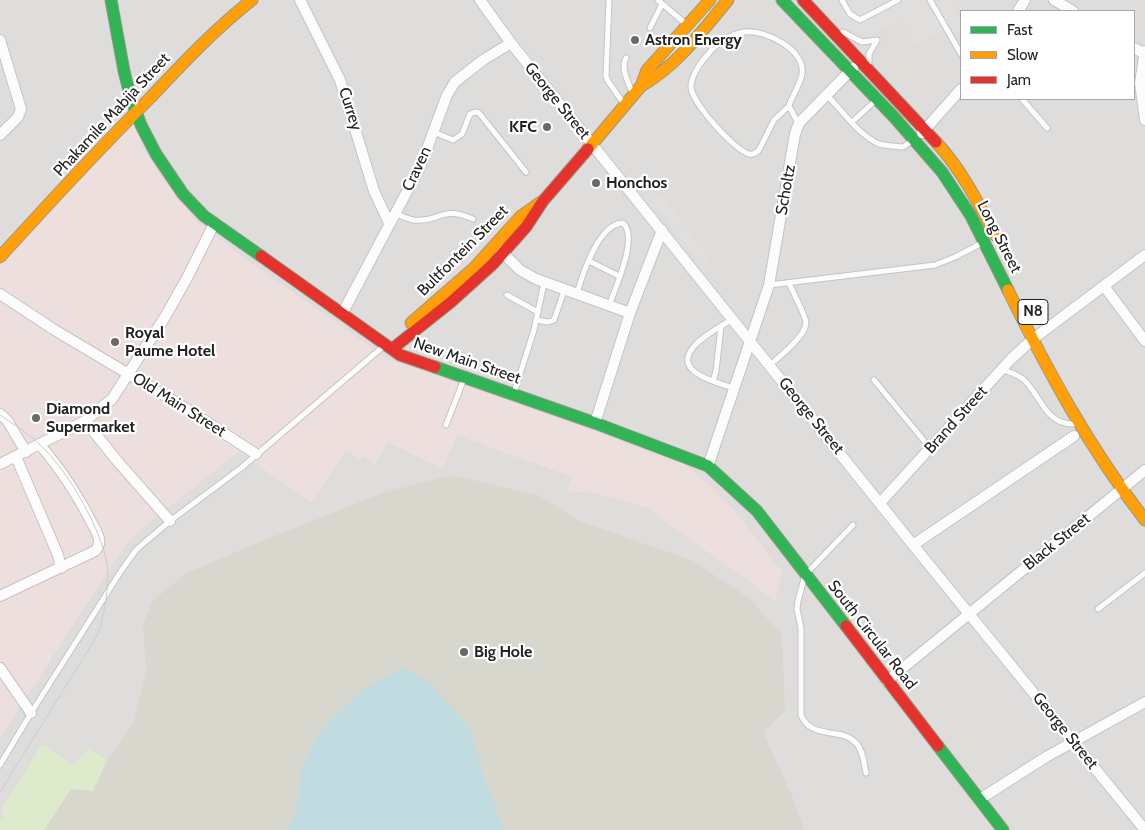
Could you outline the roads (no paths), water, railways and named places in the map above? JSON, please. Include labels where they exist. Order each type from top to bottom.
[{"type":"main road","name":"New Main Street","points":[[111,0],[121,54],[136,112],[163,163],[185,197],[214,224],[389,347],[412,360],[595,423],[708,466]]},
{"type":"main road","name":"Phakamile Mabija Street","points":[[0,258],[136,112],[226,20],[252,0]]},
{"type":"main road","name":"Bultfontein Street","points":[[389,347],[447,292],[499,249],[521,216],[530,208],[543,201],[641,86],[647,70],[710,0]]},
{"type":"main road","name":"Bultfontein Street","points":[[641,86],[650,82],[665,70],[728,0]]},
{"type":"main road","name":"Long Street","points":[[782,0],[940,166],[963,202],[1033,339],[1079,423],[1125,486],[1145,501]]},
{"type":"main road","name":"Long Street","points":[[803,0],[950,157],[969,187],[1002,249]]},
{"type":"main road","name":"Long Street","points":[[1103,440],[1125,486],[1145,520]]},
{"type":"main road","name":"South Circular Road","points":[[708,466],[756,511],[1003,830]]},
{"type":"street","name":"Currey","points":[[300,0],[340,80],[374,191],[389,223]]},
{"type":"street","name":"George Street","points":[[480,0],[511,43],[913,545],[1145,830]]},
{"type":"street","points":[[1054,0],[1071,10]]},
{"type":"street","points":[[0,40],[3,63],[21,108],[18,117],[0,135]]},
{"type":"street","name":"Craven","points":[[342,314],[421,165],[447,95],[455,82],[511,43]]},
{"type":"street","points":[[1144,53],[1140,83],[1145,120]]},
{"type":"street","points":[[798,123],[860,61]]},
{"type":"street","points":[[910,136],[934,117],[960,90]]},
{"type":"street","name":"Scholtz","points":[[708,466],[769,285],[798,123]]},
{"type":"street","points":[[0,464],[85,421],[112,399],[187,278],[214,224]]},
{"type":"street","points":[[595,423],[630,313],[662,230]]},
{"type":"street","points":[[499,249],[520,270],[544,283],[630,313]]},
{"type":"street","name":"Brand Street","points":[[880,503],[1001,369],[1033,339],[1145,255]]},
{"type":"street","points":[[1104,286],[1145,341]]},
{"type":"street","name":"Old Main Street","points":[[0,294],[53,329],[190,411],[256,454]]},
{"type":"street","points":[[0,414],[7,420],[26,452]]},
{"type":"street","points":[[85,421],[118,463],[170,521]]},
{"type":"street","points":[[913,545],[1074,436]]},
{"type":"street","points":[[0,596],[95,551],[100,544],[96,531],[67,478],[40,444]]},
{"type":"street","points":[[16,457],[58,555],[61,568]]},
{"type":"street","name":"Black Street","points":[[887,681],[1145,470]]},
{"type":"street","points":[[0,668],[31,713]]},
{"type":"street","points":[[980,799],[1074,741],[1145,702]]},
{"type":"lane","points":[[609,0],[606,76],[624,104]]},
{"type":"lane","points":[[842,0],[850,14],[860,20],[898,0]]},
{"type":"lane","points":[[930,0],[960,52]]},
{"type":"lane","points":[[650,28],[660,2],[688,25]]},
{"type":"lane","points":[[823,21],[862,42],[877,40],[871,49],[868,59],[873,75]]},
{"type":"lane","points":[[747,32],[761,34],[787,45],[802,64],[799,85],[789,106],[774,120],[759,150],[755,154],[750,154],[734,143],[704,113],[691,88],[693,77],[700,64],[712,49],[726,38],[747,32]]},
{"type":"lane","points":[[626,58],[624,69],[633,95]]},
{"type":"lane","points":[[826,95],[868,137],[878,143],[898,144],[903,147],[910,136]]},
{"type":"lane","points":[[852,122],[877,99]]},
{"type":"lane","points":[[1023,100],[1047,128]]},
{"type":"lane","points":[[789,106],[798,123]]},
{"type":"lane","points":[[433,132],[453,140],[462,134],[470,114],[475,112],[479,114],[526,172]]},
{"type":"lane","points":[[394,213],[412,220],[430,218],[449,212],[473,219]]},
{"type":"lane","points":[[576,295],[589,260],[604,233],[611,226],[623,223],[628,232],[628,246],[609,306]]},
{"type":"lane","points":[[769,285],[935,264],[955,257],[984,241]]},
{"type":"lane","points":[[589,260],[619,276]]},
{"type":"lane","points":[[513,395],[536,320],[544,283]]},
{"type":"lane","points":[[770,365],[798,338],[806,326],[805,319],[789,283]]},
{"type":"lane","points":[[536,320],[548,322],[554,320],[564,291]]},
{"type":"lane","points":[[507,295],[538,312]]},
{"type":"lane","points":[[733,319],[704,336],[688,355],[688,361],[696,373],[712,381],[734,388]]},
{"type":"lane","points":[[712,381],[718,356],[721,326]]},
{"type":"lane","points":[[0,765],[31,713],[136,550],[170,521],[241,468],[389,347]]},
{"type":"lane","points":[[1001,369],[1022,378],[1032,388],[1049,414],[1058,422],[1064,424],[1079,423]]},
{"type":"lane","points":[[446,425],[464,378]]},
{"type":"lane","points":[[874,380],[930,448]]},
{"type":"lane","points":[[853,525],[805,576],[798,601],[797,610],[801,628],[801,716],[809,727],[816,731],[844,736],[856,742],[863,756],[866,773]]},
{"type":"lane","points":[[1098,609],[1145,573]]},
{"type":"water","points":[[403,668],[426,680],[470,729],[484,777],[504,830],[286,830],[293,818],[298,802],[300,775],[306,757],[326,725],[354,698],[370,686]]},
{"type":"tram line","points":[[0,415],[40,445],[61,469],[81,500],[98,534],[104,550],[108,572],[106,600],[97,636],[0,792]]},
{"type":"place","name":"Astron Energy","points":[[635,40]]},
{"type":"place","name":"KFC","points":[[547,127]]},
{"type":"place","name":"Honchos","points":[[596,183]]},
{"type":"place","name":"Royal Paume Hotel","points":[[115,342]]},
{"type":"place","name":"Diamond Supermarket","points":[[36,418]]},
{"type":"place","name":"Big Hole","points":[[464,652]]}]
